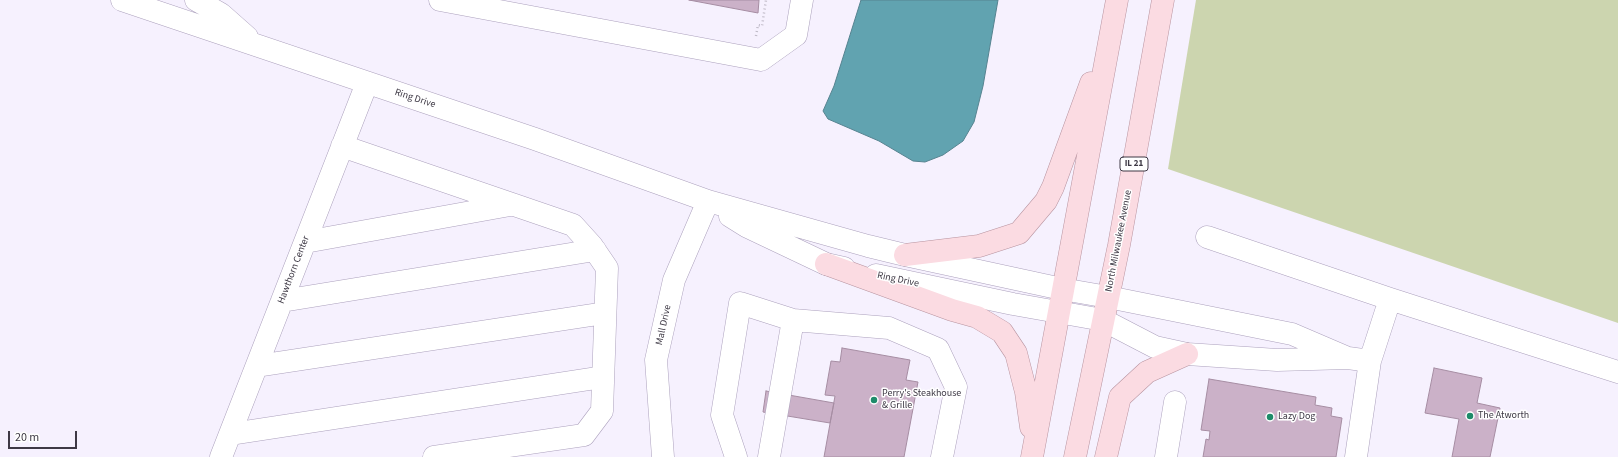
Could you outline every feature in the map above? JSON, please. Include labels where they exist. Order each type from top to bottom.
[{"type":"main road","points":[[1032,457],[1062,289],[1117,0]]},
{"type":"main road","name":"North Milwaukee Avenue","points":[[1075,457],[1119,245],[1163,0]]},
{"type":"main road","points":[[905,255],[979,246],[1019,233],[1046,201],[1053,187],[1112,23]]},
{"type":"main road","points":[[826,264],[952,310],[978,317],[1002,332],[1016,353],[1026,392],[1031,428],[1028,457]]},
{"type":"main road","points":[[1106,457],[1120,397],[1147,372],[1188,354]]},
{"type":"street","name":"Ring Drive","points":[[122,0],[535,139],[708,201],[905,255],[1062,289],[1292,334],[1348,358]]},
{"type":"street","points":[[196,0],[221,14],[254,44]]},
{"type":"street","points":[[440,0],[761,60],[796,35],[802,0]]},
{"type":"street","name":"Hawthorn Center","points":[[221,457],[367,83]]},
{"type":"street","points":[[342,146],[573,225],[595,250],[607,268],[602,411],[584,435],[434,457]]},
{"type":"street","name":"Ring Drive","points":[[708,201],[746,226],[826,264],[1013,304],[1103,320],[1155,347],[1188,354],[1277,360],[1348,358]]},
{"type":"street","name":"Mall Drive","points":[[663,457],[656,360],[674,280],[708,201]]},
{"type":"street","points":[[305,242],[512,204]]},
{"type":"street","points":[[1207,237],[1390,299],[1618,372]]},
{"type":"street","points":[[282,301],[595,250]]},
{"type":"street","points":[[1356,457],[1370,361],[1390,299]]},
{"type":"street","points":[[736,457],[722,415],[740,302],[793,320],[889,328],[938,348],[956,387],[942,457]]},
{"type":"street","points":[[257,366],[605,313]]},
{"type":"street","points":[[769,457],[793,320]]},
{"type":"street","points":[[1348,358],[1370,361]]},
{"type":"street","points":[[231,434],[603,377]]},
{"type":"street","points":[[1166,457],[1175,402]]},
{"type":"path","points":[[754,58],[758,25],[762,26],[766,0]]},
{"type":"green space","points":[[1196,0],[1618,0],[1618,323],[1168,169]]},
{"type":"water","points":[[861,0],[998,0],[983,86],[974,122],[963,141],[943,155],[925,162],[913,161],[879,141],[828,119],[823,111],[834,86]]},
{"type":"building","points":[[689,0],[759,0],[758,13]]},
{"type":"building","name":"Perry's Steakhouse & Grille","points":[[842,348],[910,360],[906,380],[918,382],[904,457],[824,457],[835,396],[825,395],[831,361],[840,362]]},
{"type":"building","name":"The Atworth","points":[[1434,368],[1482,378],[1477,403],[1500,408],[1490,457],[1452,457],[1459,419],[1425,413]]},
{"type":"building","name":"Lazy Dog","points":[[1209,379],[1316,397],[1315,405],[1332,408],[1331,416],[1342,418],[1336,457],[1203,457],[1206,439],[1209,440],[1210,431],[1201,430]]},
{"type":"building","points":[[766,391],[834,403],[830,423],[763,412]]},
{"type":"place","name":"Perry's Steakhouse & Grille","points":[[874,400]]},
{"type":"place","name":"The Atworth","points":[[1470,416]]},
{"type":"place","name":"Lazy Dog","points":[[1270,417]]}]
